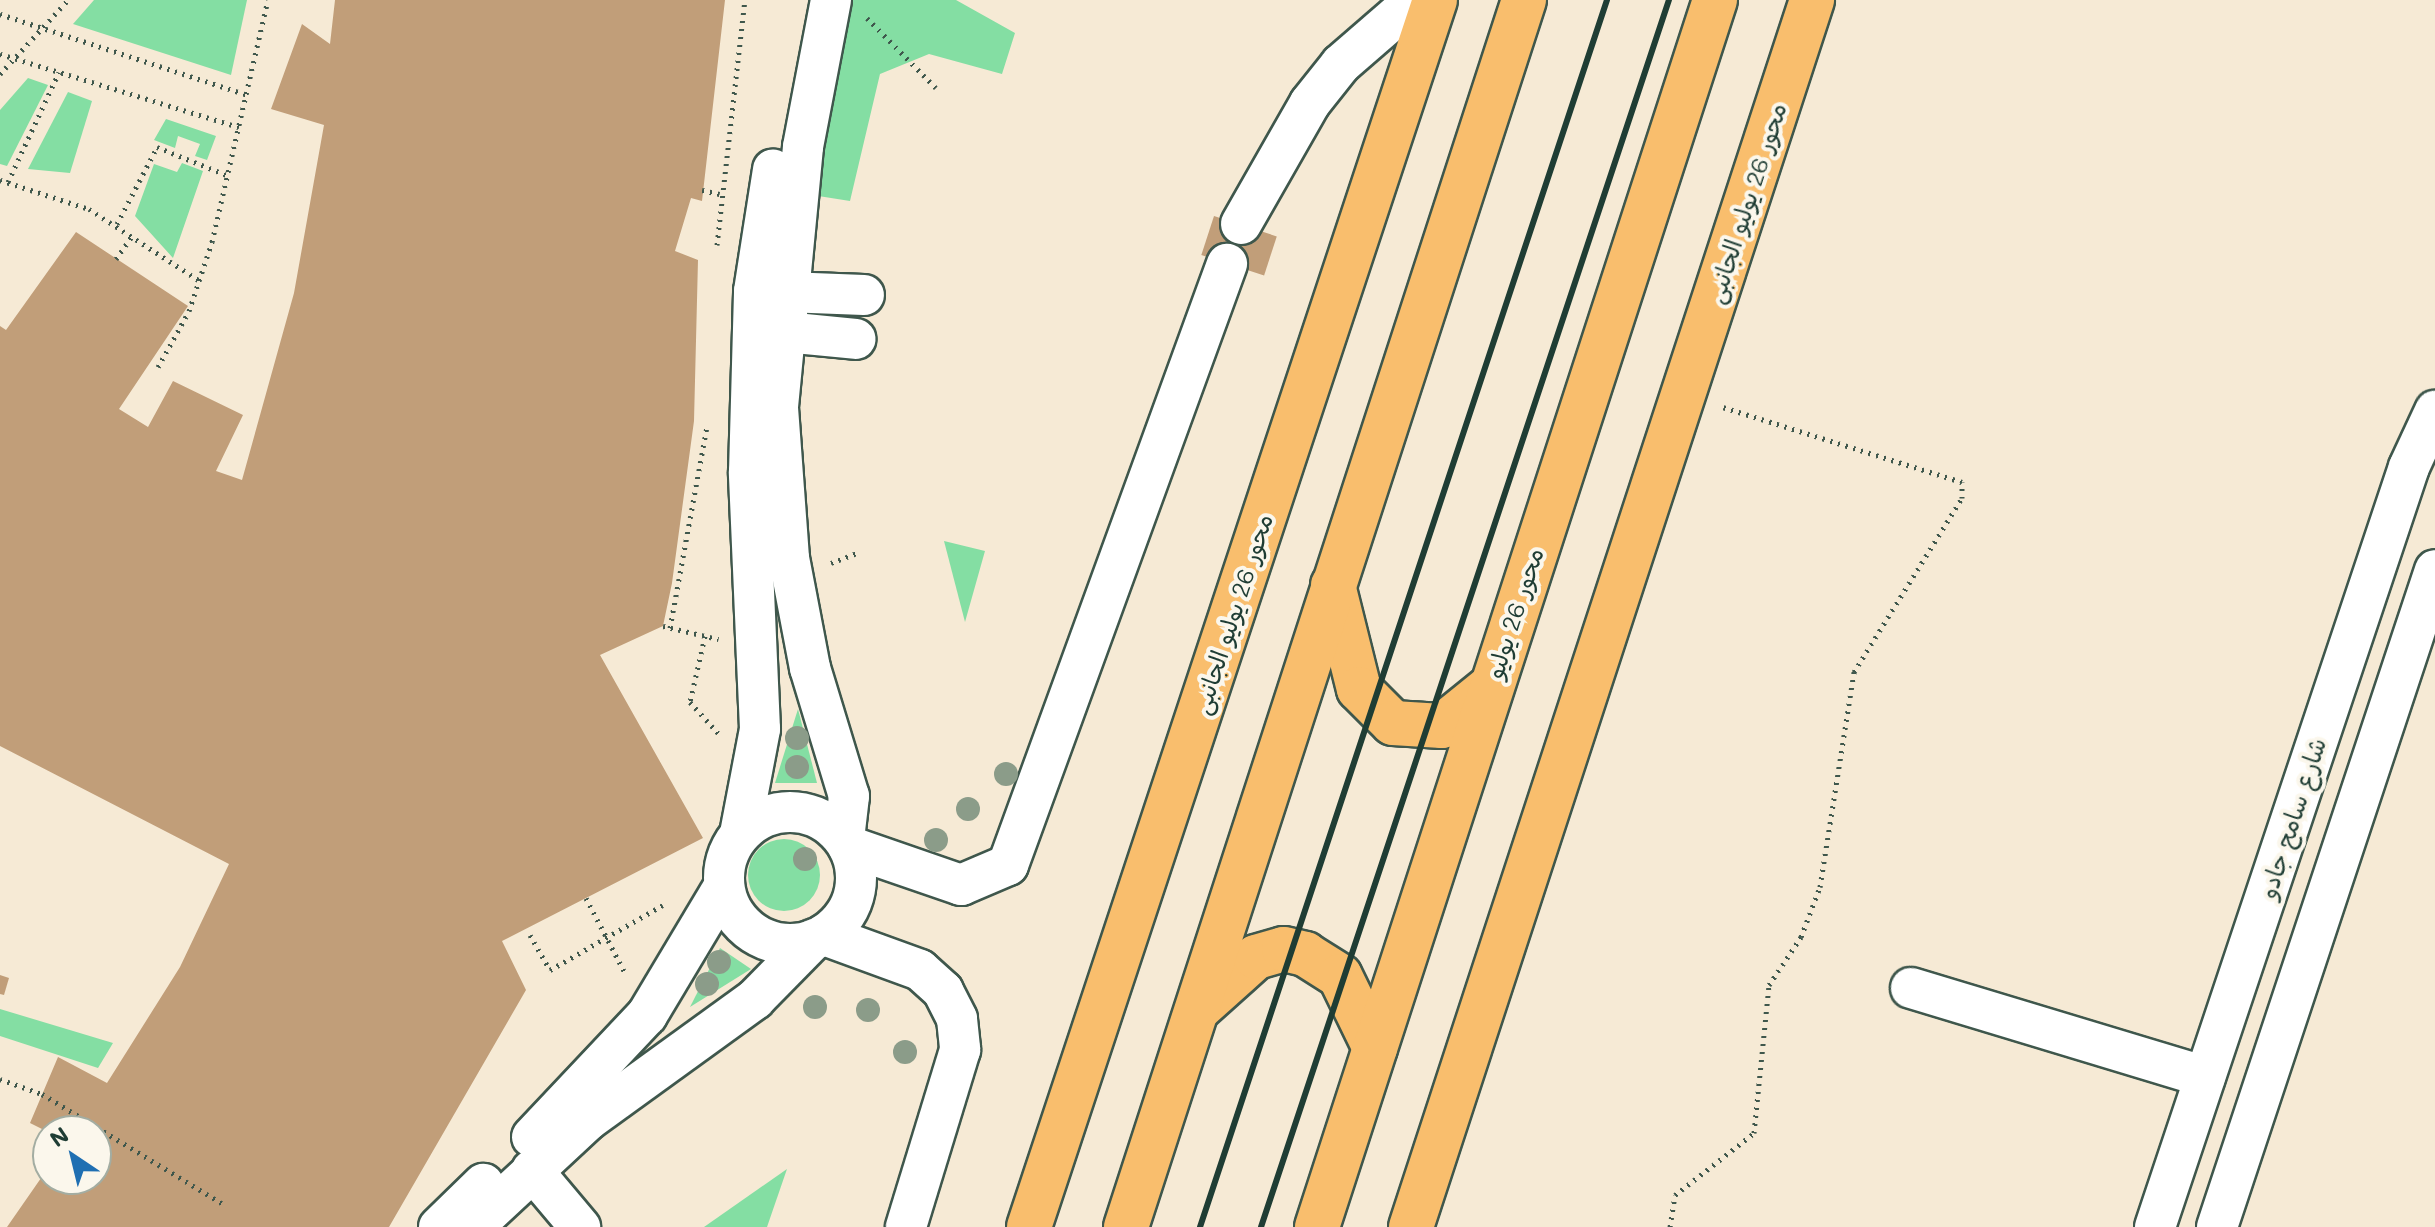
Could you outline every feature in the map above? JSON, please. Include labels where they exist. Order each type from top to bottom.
[{"type":"main road","name":"محور 26 يوليو الجانبى","points":[[1029,1227],[1435,0]]},
{"type":"main road","points":[[1126,1227],[1524,0]]},
{"type":"main road","name":"محور 26 يوليو","points":[[1317,1227],[1489,688],[1715,0]]},
{"type":"main road","name":"محور 26 يوليو الجانبى","points":[[1411,1227],[1812,0]]},
{"type":"main road","points":[[1333,585],[1359,689],[1393,723],[1442,726],[1489,688]]},
{"type":"main road","points":[[1195,1011],[1256,957],[1294,951],[1321,959],[1340,976],[1375,1048]]},
{"type":"street","points":[[805,0],[749,472],[762,691],[740,834],[723,868],[723,888],[744,927],[763,939],[819,938],[920,970],[943,991],[957,1019],[960,1050],[906,1227]]},
{"type":"street","points":[[1241,224],[1310,103],[1341,64],[1415,0]]},
{"type":"street","points":[[473,1227],[532,1170],[755,999],[839,923],[856,886],[846,842],[849,796],[810,668],[789,558],[768,311],[845,6]]},
{"type":"street","points":[[740,834],[768,815],[801,812],[846,842],[961,885],[986,880],[1008,865],[1227,264]]},
{"type":"street","points":[[768,311],[864,295]]},
{"type":"street","points":[[768,311],[856,339]]},
{"type":"street","name":"شارع سامح جادو","points":[[2155,1227],[2409,467],[2435,411]]},
{"type":"street","points":[[2217,1227],[2435,570]]},
{"type":"street","points":[[439,1227],[647,1015],[723,888]]},
{"type":"street","points":[[1911,988],[2205,1077]]},
{"type":"street","points":[[532,1170],[580,1227]]},
{"type":"path","points":[[0,74],[68,0]]},
{"type":"path","points":[[158,367],[200,281],[229,176],[268,0]]},
{"type":"path","points":[[845,6],[936,88]]},
{"type":"path","points":[[0,14],[248,95]]},
{"type":"path","points":[[0,54],[239,127]]},
{"type":"path","points":[[8,182],[59,72]]},
{"type":"path","points":[[117,224],[157,147],[229,176]]},
{"type":"path","points":[[0,180],[117,224],[200,281]]},
{"type":"path","points":[[116,259],[133,235]]},
{"type":"path","points":[[1670,1227],[1675,1195],[1754,1133],[1769,985],[1801,937],[1820,887],[1854,672],[1962,498],[1962,482],[1877,458],[1684,394]]},
{"type":"path","points":[[705,636],[690,702],[724,740]]},
{"type":"path","points":[[586,898],[647,1015]]},
{"type":"path","points":[[530,935],[550,970],[675,898]]},
{"type":"path","points":[[0,1079],[42,1094],[223,1204]]},
{"type":"green space","points":[[94,0],[247,0],[231,75],[73,24]]},
{"type":"green space","points":[[844,0],[956,0],[1015,33],[1002,74],[929,54],[880,74],[850,201],[812,195]]},
{"type":"green space","points":[[28,78],[48,85],[7,166],[0,164],[0,110]]},
{"type":"green space","points":[[68,92],[92,101],[70,173],[28,169]]},
{"type":"green space","points":[[166,119],[216,136],[207,160],[195,156],[200,144],[178,136],[175,148],[154,140]]},
{"type":"green space","points":[[182,163],[203,171],[173,258],[135,216],[154,164],[177,172]]},
{"type":"green space","points":[[944,541],[985,551],[965,622]]},
{"type":"green space","points":[[798,709],[817,783],[775,783]]},
{"type":"green space","points":[[784,839],[810,849],[820,875],[810,901],[784,911],[758,901],[748,875],[758,849]]},
{"type":"green space","points":[[720,948],[751,969],[690,1007]]},
{"type":"green space","points":[[0,1009],[113,1043],[98,1068],[0,1036]]},
{"type":"green space","points":[[787,1169],[767,1227],[704,1227]]},
{"type":"building","points":[[335,0],[725,0],[702,201],[691,198],[675,251],[698,260],[694,421],[672,583],[663,626],[600,655],[703,838],[502,941],[526,990],[389,1227],[7,1227],[32,1191],[32,1195],[112,1195],[112,1115],[33,1115],[58,1057],[107,1083],[180,967],[229,864],[0,746],[0,326],[6,330],[76,232],[188,306],[119,409],[148,427],[173,381],[243,415],[216,471],[242,480],[294,293],[324,125],[271,109],[302,24],[330,44]]},
{"type":"building","points":[[1214,216],[1277,236],[1264,275],[1201,255]]},
{"type":"building","points":[[0,975],[9,978],[4,995],[0,994]]},
{"type":"railway","points":[[1200,1227],[1607,0]]},
{"type":"railway","points":[[1261,1227],[1669,0]]}]
